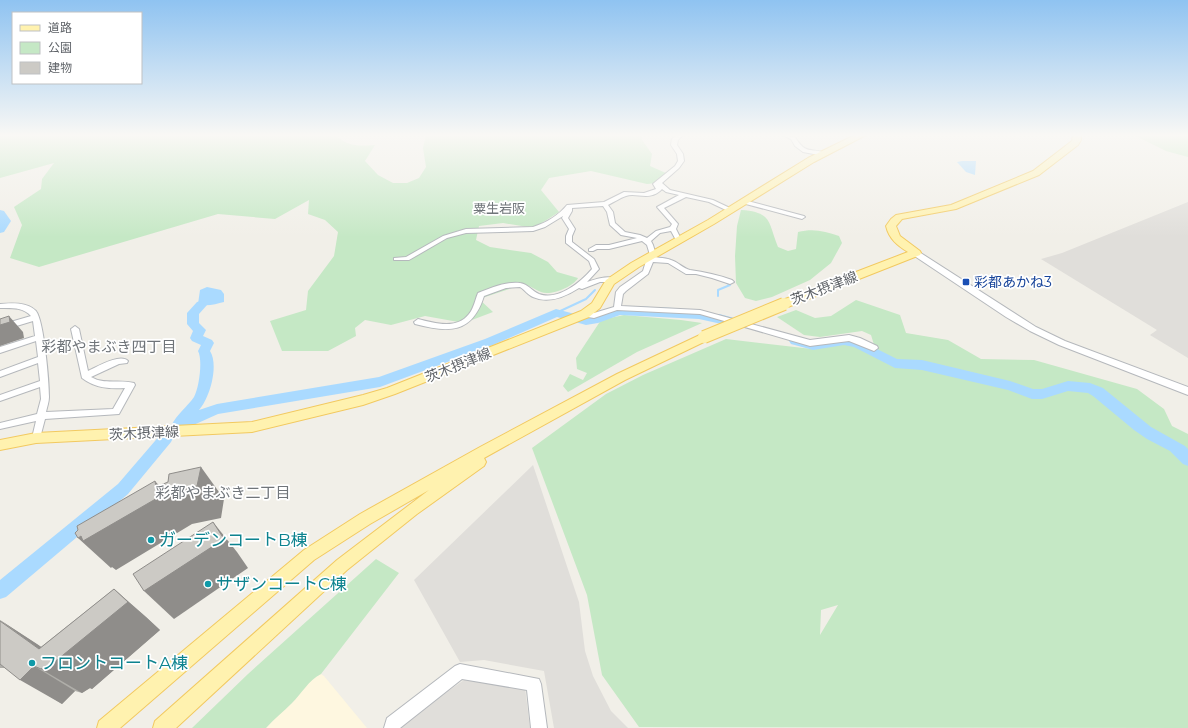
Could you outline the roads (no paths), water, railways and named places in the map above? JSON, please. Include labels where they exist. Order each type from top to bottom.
[{"type":"main road","name":"茨木摂津線","points":[[0,445],[36,438],[239,428],[288,419],[363,400],[391,391],[579,316],[596,305],[612,280],[797,169]]},
{"type":"main road","points":[[916,253],[901,242],[894,234],[891,226],[896,219],[907,215],[934,212],[953,207],[1036,173],[1041,169]]},
{"type":"main road","name":"茨木摂津線","points":[[106,728],[309,555],[365,519],[485,451],[621,377],[704,337],[784,304],[916,253]]},
{"type":"main road","name":"茨木摂津線","points":[[162,728],[321,583],[412,510],[507,440]]},
{"type":"main road","name":"茨木摂津線","points":[[170,728],[284,621],[321,583]]},
{"type":"main road","name":"茨木摂津線","points":[[96,728],[139,695],[165,679]]},
{"type":"street","points":[[396,258],[402,260],[407,259],[445,237],[466,231],[533,229],[543,226],[565,212],[565,209],[569,206],[605,204],[626,193],[645,194],[658,190],[659,189],[656,184],[675,169]]},
{"type":"street","points":[[658,183],[668,191],[710,201],[730,210]]},
{"type":"street","points":[[679,240],[673,228],[675,224],[660,207],[685,195]]},
{"type":"street","points":[[744,202],[802,217]]},
{"type":"street","points":[[605,204],[610,212],[612,224],[617,229],[623,234],[632,234],[650,246],[646,272],[623,289],[619,294],[617,308]]},
{"type":"street","points":[[418,322],[440,327],[458,326],[472,318],[478,308],[481,294],[496,289],[518,284],[524,286],[534,295],[546,298],[570,290],[583,282],[596,269],[592,260],[569,243],[569,236],[572,229],[565,218],[569,212],[569,206]]},
{"type":"street","points":[[591,250],[596,247],[609,247],[644,241],[657,232],[673,228]]},
{"type":"street","points":[[916,253],[1009,315],[1039,332],[1062,343],[1188,391]]},
{"type":"street","points":[[649,259],[669,261],[688,272],[696,272],[714,276],[730,282]]},
{"type":"street","points":[[570,290],[573,291],[590,283],[612,280]]},
{"type":"street","points":[[0,306],[22,306],[33,311],[36,317],[46,399],[36,438]]},
{"type":"street","points":[[579,316],[594,316],[617,308],[700,312],[810,343],[849,338],[874,348]]},
{"type":"street","points":[[0,328],[36,317]]},
{"type":"street","points":[[0,426],[41,416],[116,412],[131,385],[100,384],[90,381],[85,376],[75,329]]},
{"type":"street","points":[[0,350],[39,337]]},
{"type":"street","points":[[0,374],[42,359]]},
{"type":"street","points":[[85,376],[118,361],[124,361]]},
{"type":"street","points":[[0,398],[44,383]]},
{"type":"street","points":[[392,728],[392,722],[460,672],[534,684],[539,728]]},
{"type":"water","points":[[963,169],[975,169],[975,175],[966,172]]},
{"type":"water","points":[[207,287],[221,290],[224,294],[224,302],[208,305],[198,304],[200,290]]},
{"type":"waterway","points":[[0,213],[6,221],[0,230]]},
{"type":"waterway","points":[[718,296],[718,290],[730,285],[727,283]]},
{"type":"waterway","points":[[556,313],[586,299],[595,290]]},
{"type":"waterway","points":[[179,424],[183,417],[199,400],[203,391],[207,356],[204,351],[208,343],[196,338],[200,330],[193,324],[193,313],[201,305]]},
{"type":"waterway","points":[[629,307],[673,309]]},
{"type":"waterway","points":[[178,426],[200,415],[217,409],[380,382],[489,342],[556,313],[586,321],[594,320],[619,311],[699,315],[726,321]]},
{"type":"waterway","points":[[719,315],[734,319]]},
{"type":"waterway","points":[[795,341],[813,346],[844,341],[857,343],[895,363],[922,365],[1010,386],[1032,394],[1042,394],[1068,386],[1090,388],[1098,392],[1145,431],[1176,447],[1188,460]]},
{"type":"waterway","points":[[0,591],[123,489],[166,438]]},
{"type":"place","name":"彩都あかね3","points":[[966,282]]},
{"type":"place","name":"ガーデンコートB棟","points":[[151,540]]},
{"type":"place","name":"サザンコートC棟","points":[[208,584]]},
{"type":"place","name":"フロントコートA棟","points":[[32,663]]},
{"type":"district","name":"粟生岩阪","points":[[499,208]]},
{"type":"district","name":"彩都やまぶき四丁目","points":[[109,346]]},
{"type":"district","name":"彩都やまぶき二丁目","points":[[223,492]]}]
